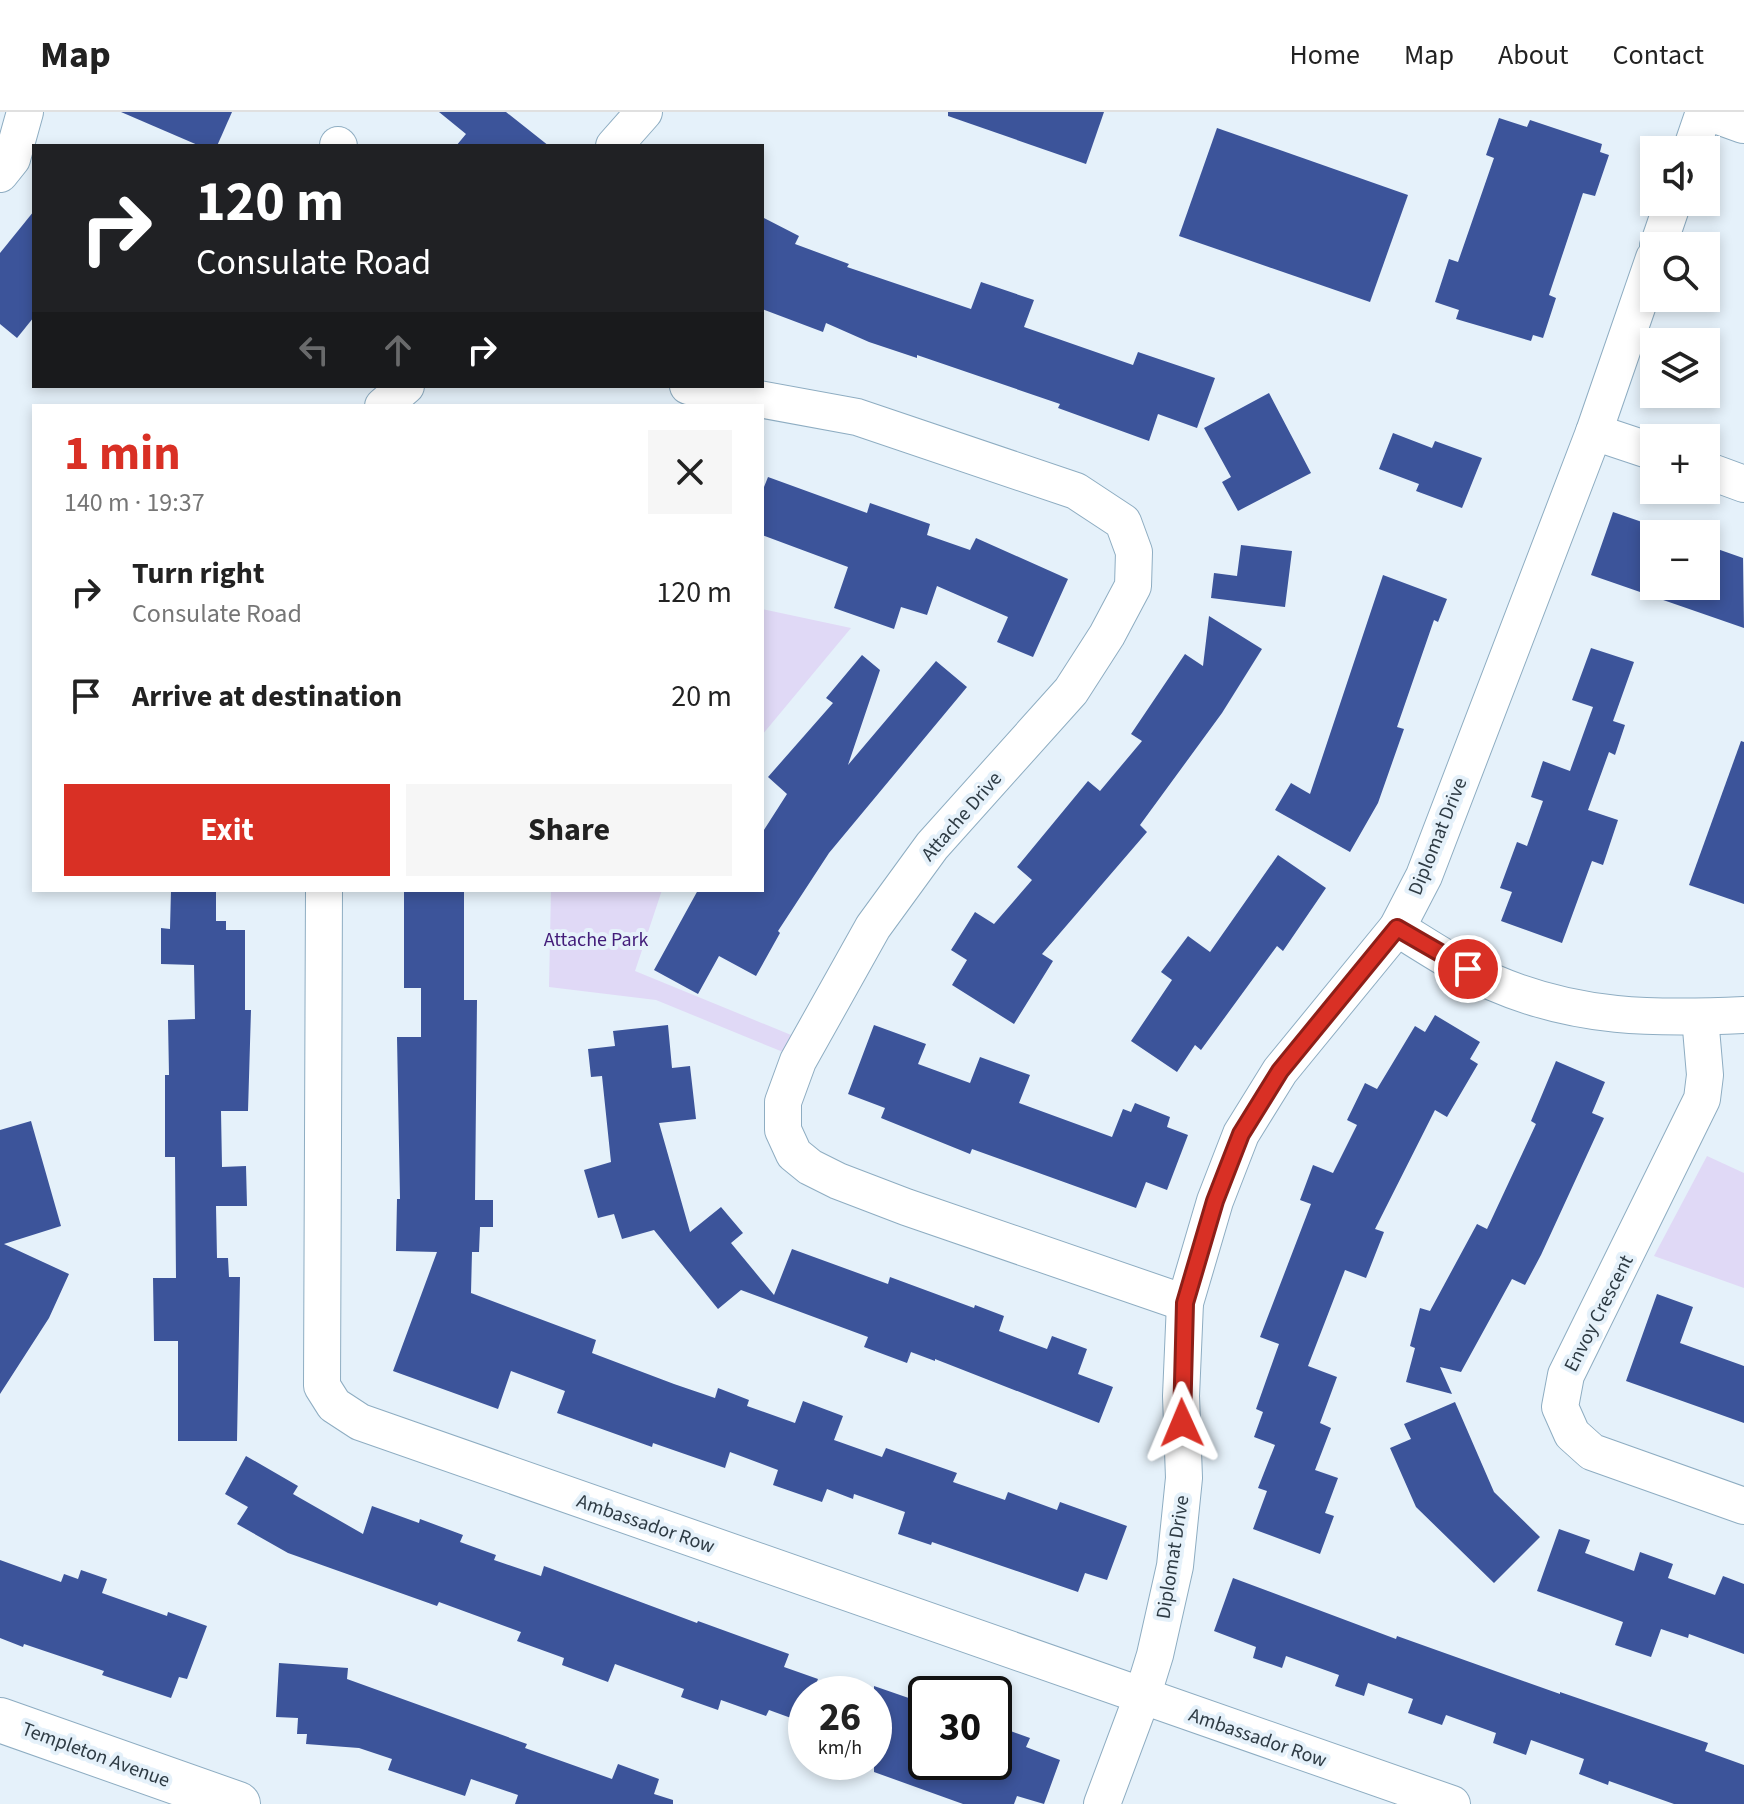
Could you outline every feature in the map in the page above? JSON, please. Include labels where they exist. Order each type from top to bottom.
[{"type":"street","points":[[15,170],[25,112]]},
{"type":"street","points":[[616,144],[644,112]]},
{"type":"street","points":[[1696,136],[1704,112]]},
{"type":"street","points":[[1719,112],[1744,121]]},
{"type":"street","name":"Diplomat Drive","points":[[1102,1804],[1155,1655],[1175,1566],[1184,1478],[1181,1396],[1185,1303],[1215,1201],[1241,1134],[1280,1071],[1397,928],[1424,876],[1594,432],[1640,299]]},
{"type":"street","points":[[385,404],[404,388]]},
{"type":"street","name":"Attache Drive","points":[[699,388],[857,417],[1076,491],[1123,522],[1134,552],[1133,586],[1107,635],[1071,691],[932,846],[873,927],[798,1061],[783,1102],[783,1130],[794,1154],[810,1167],[838,1181],[1185,1303]]},
{"type":"street","points":[[1594,432],[1640,447]]},
{"type":"street","points":[[1720,475],[1744,484]]},
{"type":"street","name":"Ambassador Row","points":[[324,892],[322,1386],[334,1405],[360,1422],[1452,1804]]},
{"type":"street","points":[[1397,928],[1491,982],[1553,1004],[1639,1018],[1744,1015]]},
{"type":"street","name":"Envoy Crescent","points":[[1700,1017],[1705,1075],[1702,1099],[1630,1250],[1578,1345],[1566,1375],[1560,1407],[1572,1434],[1592,1452],[1744,1506]]},
{"type":"street","name":"Templeton Avenue","points":[[0,1720],[238,1804]]},
{"type":"green space","points":[[764,609],[851,628],[764,733]]},
{"type":"green space","name":"Attache Park","points":[[551,892],[661,892],[635,971],[796,1037],[783,1052],[656,1000],[549,987]]},
{"type":"green space","points":[[1707,1156],[1744,1173],[1744,1288],[1654,1256]]},
{"type":"building","points":[[121,112],[232,112],[218,144],[195,144]]},
{"type":"building","points":[[439,112],[506,112],[546,144],[458,144],[466,134]]},
{"type":"building","points":[[948,112],[1104,112],[1086,164],[948,116]]},
{"type":"building","points":[[1499,118],[1527,127],[1530,120],[1602,144],[1600,152],[1609,155],[1595,196],[1583,193],[1549,295],[1556,298],[1543,338],[1533,335],[1531,341],[1456,319],[1459,310],[1435,302],[1449,259],[1458,262],[1494,158],[1486,155]]},
{"type":"building","points":[[1217,128],[1408,195],[1370,302],[1179,236]]},
{"type":"building","points":[[32,213],[32,319],[17,338],[0,324],[0,253]]},
{"type":"building","points":[[764,218],[799,236],[795,244],[849,264],[847,267],[971,309],[981,282],[1034,300],[1024,327],[1133,365],[1138,352],[1215,378],[1197,428],[1158,414],[1149,441],[1058,408],[1060,404],[917,355],[917,358],[869,342],[826,323],[823,332],[764,310]]},
{"type":"building","points":[[1269,393],[1311,473],[1238,511],[1222,482],[1231,477],[1204,428]]},
{"type":"building","points":[[1393,433],[1432,448],[1435,441],[1482,458],[1462,508],[1416,491],[1419,484],[1379,469]]},
{"type":"building","points":[[768,477],[867,513],[870,503],[930,524],[927,535],[970,550],[976,538],[1068,579],[1033,657],[997,642],[1008,617],[937,586],[927,615],[901,607],[894,629],[834,608],[848,567],[764,536],[764,487]]},
{"type":"building","points":[[1613,512],[1640,521],[1640,592],[1591,575]]},
{"type":"building","points":[[1241,545],[1292,551],[1285,607],[1211,598],[1214,573],[1237,576]]},
{"type":"building","points":[[1720,550],[1743,558],[1744,628],[1663,600],[1720,600]]},
{"type":"building","points":[[1383,575],[1447,599],[1438,622],[1434,620],[1397,727],[1404,729],[1378,803],[1350,852],[1275,810],[1291,783],[1310,794]]},
{"type":"building","points":[[1209,616],[1262,649],[1222,713],[1140,825],[1147,832],[1042,954],[1053,961],[1014,1024],[952,985],[967,960],[951,950],[975,912],[994,924],[1032,880],[1017,867],[1088,781],[1100,791],[1142,741],[1131,734],[1185,654],[1203,666]]},
{"type":"building","points":[[1591,648],[1634,662],[1613,721],[1625,725],[1615,755],[1609,752],[1588,810],[1618,820],[1603,865],[1592,861],[1562,943],[1501,921],[1512,892],[1500,888],[1517,842],[1527,846],[1543,801],[1531,797],[1543,761],[1570,771],[1593,707],[1572,700]]},
{"type":"building","points":[[862,655],[880,670],[848,765],[936,661],[967,687],[829,853],[778,931],[780,933],[756,976],[719,956],[698,994],[654,970],[697,892],[764,892],[764,830],[787,794],[768,777],[833,703],[826,698]]},
{"type":"building","points":[[1741,741],[1744,742],[1744,904],[1689,885]]},
{"type":"building","points":[[1278,855],[1326,888],[1283,951],[1277,946],[1201,1050],[1195,1045],[1177,1072],[1131,1041],[1172,980],[1161,972],[1188,936],[1210,952]]},
{"type":"building","points":[[171,892],[216,892],[216,921],[226,921],[226,930],[245,930],[245,1010],[251,1010],[248,1111],[221,1111],[222,1167],[246,1166],[247,1206],[216,1206],[217,1258],[228,1258],[229,1277],[240,1277],[237,1441],[178,1441],[178,1341],[154,1341],[153,1278],[176,1278],[175,1157],[165,1157],[168,1020],[195,1019],[194,965],[161,964],[161,928],[170,929]]},
{"type":"building","points":[[404,892],[464,892],[464,1000],[477,1000],[475,1200],[493,1200],[493,1227],[480,1227],[479,1252],[472,1252],[471,1293],[596,1340],[592,1353],[674,1384],[715,1398],[718,1388],[749,1400],[747,1406],[795,1423],[803,1401],[843,1416],[834,1440],[882,1457],[886,1448],[957,1473],[953,1482],[1005,1500],[1008,1492],[1057,1510],[1060,1502],[1127,1526],[1107,1580],[1085,1573],[1078,1592],[932,1542],[931,1545],[898,1534],[905,1512],[854,1494],[853,1499],[827,1489],[822,1502],[773,1485],[778,1470],[730,1452],[725,1468],[653,1443],[652,1447],[557,1413],[565,1391],[511,1371],[498,1409],[393,1371],[437,1252],[396,1251],[397,1199],[400,1199],[397,1037],[421,1037],[421,988],[404,988]]},
{"type":"building","points":[[1435,1015],[1480,1042],[1470,1059],[1478,1064],[1447,1117],[1435,1110],[1375,1229],[1384,1232],[1366,1278],[1345,1270],[1308,1366],[1337,1377],[1320,1423],[1331,1428],[1315,1470],[1338,1478],[1325,1513],[1334,1516],[1320,1554],[1253,1529],[1267,1491],[1258,1488],[1275,1445],[1254,1437],[1263,1412],[1256,1409],[1279,1344],[1260,1337],[1311,1204],[1300,1200],[1313,1165],[1333,1173],[1357,1125],[1347,1120],[1365,1083],[1377,1089],[1415,1026],[1425,1032]]},
{"type":"building","points":[[668,1025],[672,1068],[690,1066],[696,1119],[659,1123],[690,1232],[721,1207],[743,1233],[731,1243],[774,1295],[792,1249],[888,1284],[890,1277],[1004,1316],[999,1331],[1047,1349],[1052,1336],[1087,1349],[1078,1374],[1113,1387],[1099,1423],[935,1359],[911,1352],[907,1363],[864,1347],[868,1337],[741,1290],[718,1309],[654,1230],[622,1239],[614,1214],[598,1218],[584,1170],[611,1162],[602,1076],[591,1077],[588,1049],[615,1046],[613,1031]]},
{"type":"building","points":[[874,1025],[926,1044],[918,1064],[970,1083],[980,1057],[1030,1075],[1019,1103],[1112,1137],[1123,1109],[1131,1112],[1135,1103],[1170,1117],[1167,1127],[1188,1135],[1167,1190],[1146,1182],[1136,1208],[972,1149],[970,1154],[881,1118],[885,1108],[848,1094]]},
{"type":"building","points":[[1556,1061],[1605,1082],[1592,1113],[1604,1118],[1541,1255],[1525,1285],[1512,1279],[1461,1372],[1440,1367],[1452,1394],[1406,1382],[1415,1348],[1410,1346],[1420,1308],[1430,1311],[1477,1224],[1487,1229],[1536,1124],[1531,1121]]},
{"type":"building","points":[[31,1121],[61,1226],[4,1244],[69,1274],[49,1318],[0,1394],[0,1130]]},
{"type":"building","points":[[1657,1294],[1693,1307],[1680,1343],[1744,1366],[1744,1423],[1626,1381]]},
{"type":"building","points":[[1455,1402],[1494,1492],[1540,1537],[1494,1583],[1416,1507],[1390,1448],[1411,1439],[1404,1424]]},
{"type":"building","points":[[246,1456],[298,1486],[293,1494],[363,1534],[372,1506],[419,1523],[420,1519],[463,1535],[460,1542],[496,1555],[494,1560],[541,1576],[544,1566],[789,1654],[784,1667],[810,1676],[788,1676],[788,1717],[769,1710],[766,1716],[721,1700],[718,1710],[681,1697],[684,1689],[615,1664],[608,1682],[562,1665],[564,1658],[517,1641],[521,1632],[288,1553],[237,1524],[248,1507],[225,1494]]},
{"type":"building","points":[[1559,1529],[1590,1540],[1585,1553],[1634,1571],[1640,1552],[1673,1564],[1668,1578],[1715,1595],[1723,1576],[1744,1584],[1744,1654],[1689,1634],[1688,1638],[1661,1629],[1651,1657],[1615,1645],[1623,1622],[1537,1591]]},
{"type":"building","points":[[0,1560],[61,1582],[64,1574],[78,1579],[81,1570],[107,1579],[102,1593],[167,1616],[168,1612],[207,1626],[187,1679],[179,1677],[171,1698],[102,1675],[104,1671],[0,1638]]},
{"type":"building","points":[[1233,1578],[1396,1639],[1397,1636],[1708,1743],[1705,1751],[1744,1765],[1744,1804],[1674,1804],[1609,1781],[1608,1785],[1579,1774],[1584,1759],[1531,1740],[1526,1755],[1493,1743],[1496,1733],[1446,1715],[1442,1725],[1408,1713],[1413,1699],[1368,1683],[1364,1696],[1335,1686],[1339,1675],[1286,1656],[1282,1668],[1253,1658],[1256,1647],[1214,1631]]},
{"type":"building","points":[[279,1663],[348,1668],[347,1679],[527,1744],[525,1748],[612,1779],[618,1764],[659,1779],[654,1794],[673,1800],[673,1804],[515,1804],[518,1795],[471,1779],[465,1796],[388,1770],[392,1759],[359,1748],[306,1744],[307,1734],[297,1734],[298,1718],[276,1717]]},
{"type":"building","points":[[892,1692],[908,1698],[908,1780],[1012,1780],[1012,1732],[1030,1738],[1026,1747],[1060,1760],[1044,1804],[1017,1796],[1014,1804],[963,1804],[892,1778]]},
{"type":"route","points":[[1182,1423],[1185,1303],[1215,1201],[1241,1134],[1280,1071],[1397,928],[1468,969]]}]
